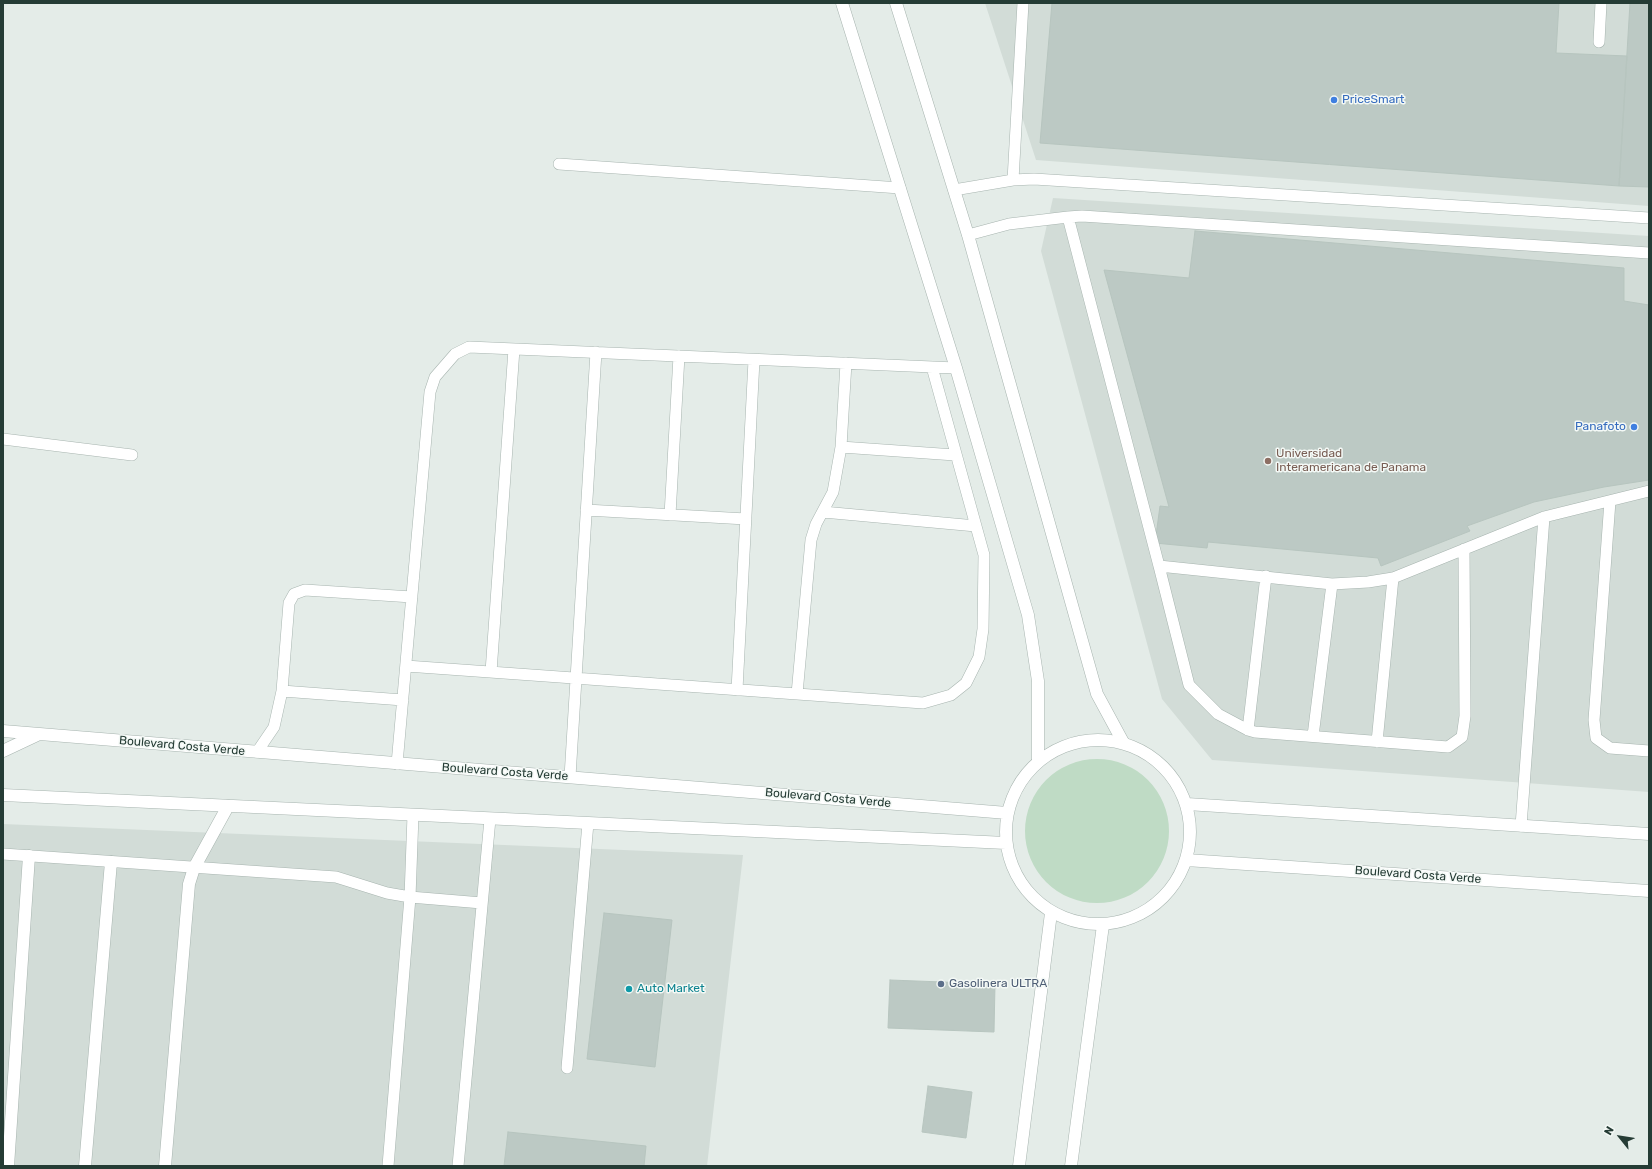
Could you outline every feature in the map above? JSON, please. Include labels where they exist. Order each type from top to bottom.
[{"type":"street","points":[[842,3],[956,368],[1028,615],[1038,681],[1038,761]]},
{"type":"street","points":[[896,3],[968,235],[1097,694],[1123,742]]},
{"type":"street","name":"Boulevard Costa Verde","points":[[3,731],[397,764],[1007,812]]},
{"type":"street","points":[[3,750],[38,734]]},
{"type":"street","points":[[1093,738],[1123,742],[1145,751],[1163,765],[1178,783],[1187,804],[1191,832],[1186,860],[1174,885],[1155,905],[1131,919],[1103,925],[1085,924],[1068,920],[1051,913],[1029,895],[1013,870],[1006,843],[1007,812],[1018,784],[1038,761],[1064,745],[1093,738]]},
{"type":"street","points":[[3,795],[1006,843]]},
{"type":"street","points":[[1187,804],[1649,834]]},
{"type":"street","points":[[165,1166],[189,884],[194,868],[228,806]]},
{"type":"street","points":[[8,1166],[29,856]]},
{"type":"street","name":"Boulevard Costa Verde","points":[[1186,860],[1649,891]]},
{"type":"street","points":[[85,1166],[111,862]]},
{"type":"street","points":[[1018,1166],[1051,913]]},
{"type":"street","points":[[1071,1166],[1103,925]]},
{"type":"lane","points":[[1013,180],[1022,3]]},
{"type":"lane","points":[[1599,42],[1601,3]]},
{"type":"lane","points":[[558,164],[900,188]]},
{"type":"lane","points":[[954,190],[1013,180],[1034,179],[1649,218]]},
{"type":"lane","points":[[968,235],[1010,224],[1082,216],[1649,253]]},
{"type":"lane","points":[[1068,217],[1189,685],[1218,714],[1248,730],[1255,732],[1448,747],[1462,737],[1465,716],[1464,549]]},
{"type":"lane","points":[[397,764],[430,392],[435,377],[455,354],[469,347],[956,368]]},
{"type":"lane","points":[[491,672],[514,349]]},
{"type":"lane","points":[[570,777],[596,352]]},
{"type":"lane","points":[[670,515],[679,356]]},
{"type":"lane","points":[[736,690],[754,360]]},
{"type":"lane","points":[[797,694],[811,540],[816,524],[833,492],[841,447],[846,364]]},
{"type":"lane","points":[[406,666],[923,703],[951,695],[966,683],[979,657],[983,629],[984,555],[932,367]]},
{"type":"lane","points":[[3,439],[132,454]]},
{"type":"lane","points":[[841,447],[956,455]]},
{"type":"lane","points":[[1159,566],[1332,584],[1368,582],[1393,578],[1544,517],[1649,491]]},
{"type":"lane","points":[[1610,501],[1594,720],[1596,738],[1610,748],[1649,751]]},
{"type":"lane","points":[[586,510],[746,519]]},
{"type":"lane","points":[[823,512],[976,526]]},
{"type":"lane","points":[[1521,826],[1544,517]]},
{"type":"lane","points":[[1248,730],[1266,576]]},
{"type":"lane","points":[[1377,742],[1393,578]]},
{"type":"lane","points":[[1313,736],[1332,584]]},
{"type":"lane","points":[[257,752],[274,727],[282,691],[289,604],[294,594],[305,590],[412,597]]},
{"type":"lane","points":[[282,691],[403,700]]},
{"type":"lane","points":[[388,1166],[410,897],[412,815]]},
{"type":"lane","points":[[458,1166],[490,819]]},
{"type":"lane","points":[[567,1068],[588,823]]},
{"type":"lane","points":[[3,854],[336,877],[387,893],[410,897],[482,903]]},
{"type":"shaded area","name":"PriceSmart","points":[[985,3],[1649,3],[1649,206],[1036,160]]},
{"type":"shaded area","points":[[1053,198],[1649,236],[1649,792],[1212,760],[1162,699],[1041,251]]},
{"type":"shaded area","points":[[3,824],[743,855],[707,1166],[3,1166]]},
{"type":"green space","points":[[1097,759],[1118,762],[1137,771],[1148,780],[1157,791],[1166,810],[1169,831],[1166,852],[1157,871],[1148,882],[1137,891],[1118,900],[1097,903],[1076,900],[1057,891],[1046,882],[1037,871],[1028,852],[1025,831],[1028,810],[1037,791],[1046,780],[1057,771],[1076,762]]},
{"type":"building","name":"PriceSmart","points":[[1052,3],[1559,3],[1556,53],[1627,56],[1619,186],[1040,143]]},
{"type":"building","points":[[1630,3],[1649,3],[1649,187],[1619,186]]},
{"type":"building","points":[[1195,231],[1624,268],[1624,301],[1649,305],[1649,480],[1604,487],[1534,502],[1467,526],[1470,531],[1381,566],[1378,558],[1208,542],[1207,548],[1155,543],[1160,506],[1169,507],[1104,270],[1189,278]]},
{"type":"building","name":"Auto Market","points":[[604,913],[672,920],[655,1067],[587,1059]]},
{"type":"building","points":[[890,980],[995,984],[994,1032],[888,1028]]},
{"type":"building","points":[[928,1086],[972,1092],[966,1138],[922,1132]]},
{"type":"building","points":[[508,1132],[646,1146],[644,1166],[504,1166]]},
{"type":"place","name":"PriceSmart","points":[[1334,100]]},
{"type":"place","name":"Panafoto","points":[[1634,427]]},
{"type":"place","name":"Universidad Interamericana de Panama","points":[[1268,461]]},
{"type":"place","name":"Gasolinera ULTRA","points":[[941,984]]},
{"type":"place","name":"Auto Market","points":[[629,989]]}]
